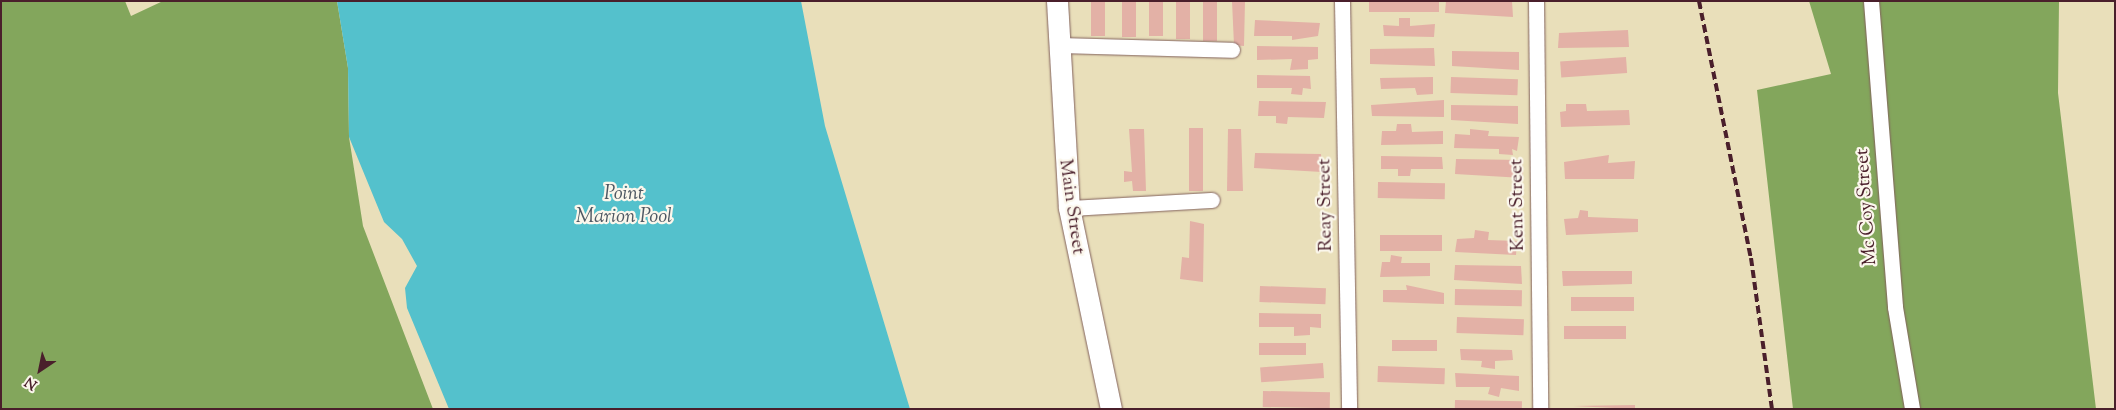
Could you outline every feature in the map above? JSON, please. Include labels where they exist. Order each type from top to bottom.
[{"type":"main road","name":"Main Street","points":[[1057,1],[1058,45],[1070,208],[1110,409]]},
{"type":"street","name":"Reay Street","points":[[1342,1],[1349,409]]},
{"type":"street","name":"Kent Street","points":[[1536,1],[1540,409]]},
{"type":"street","name":"Mc Coy Street","points":[[1872,1],[1895,307],[1912,409]]},
{"type":"street","points":[[1058,45],[1232,50]]},
{"type":"street","points":[[1070,208],[1212,200]]},
{"type":"green space","points":[[1,1],[125,1],[131,16],[163,1],[337,1],[348,68],[349,137],[363,226],[433,409],[1,409]]},
{"type":"green space","points":[[1809,1],[2059,1],[2058,93],[2096,409],[1793,409],[1757,90],[1831,74]]},
{"type":"water","name":"Point Marion Pool","points":[[337,1],[801,1],[825,126],[910,409],[449,409],[407,308],[405,288],[417,266],[402,239],[384,222],[349,137],[348,68]]},
{"type":"building","points":[[1091,1],[1105,1],[1105,36],[1091,36]]},
{"type":"building","points":[[1122,1],[1136,1],[1136,37],[1122,37]]},
{"type":"building","points":[[1149,1],[1163,1],[1163,36],[1149,36]]},
{"type":"building","points":[[1176,1],[1190,1],[1190,39],[1176,39]]},
{"type":"building","points":[[1203,1],[1217,1],[1217,41],[1203,41]]},
{"type":"building","points":[[1232,1],[1245,1],[1244,46],[1234,45]]},
{"type":"building","points":[[1369,1],[1439,1],[1439,12],[1369,12]]},
{"type":"building","points":[[1446,1],[1512,1],[1513,17],[1445,13]]},
{"type":"building","points":[[1399,18],[1410,18],[1410,26],[1435,24],[1434,37],[1384,36],[1383,25],[1399,26]]},
{"type":"building","points":[[1255,20],[1320,23],[1318,36],[1292,40],[1292,36],[1254,36]]},
{"type":"building","points":[[1628,30],[1629,47],[1558,48],[1559,33]]},
{"type":"building","points":[[1257,46],[1318,47],[1318,59],[1308,60],[1308,69],[1290,70],[1292,59],[1257,60]]},
{"type":"building","points":[[1434,48],[1435,66],[1370,64],[1370,49]]},
{"type":"building","points":[[1452,51],[1519,52],[1519,70],[1452,66]]},
{"type":"building","points":[[1626,57],[1627,73],[1561,78],[1560,62]]},
{"type":"building","points":[[1257,75],[1310,76],[1311,89],[1303,88],[1302,95],[1291,94],[1292,88],[1257,88]]},
{"type":"building","points":[[1433,77],[1433,94],[1417,95],[1415,88],[1381,89],[1380,78]]},
{"type":"building","points":[[1451,77],[1518,79],[1517,95],[1450,93]]},
{"type":"building","points":[[1444,100],[1444,117],[1372,116],[1371,105]]},
{"type":"building","points":[[1259,101],[1326,102],[1324,118],[1288,117],[1287,124],[1276,123],[1276,116],[1258,116]]},
{"type":"building","points":[[1566,104],[1586,104],[1587,111],[1629,110],[1630,125],[1561,127],[1560,112],[1566,111]]},
{"type":"building","points":[[1451,105],[1518,106],[1518,124],[1451,120]]},
{"type":"building","points":[[1397,124],[1411,124],[1412,132],[1443,131],[1443,144],[1381,145],[1382,131],[1396,131]]},
{"type":"building","points":[[1189,128],[1203,128],[1203,191],[1189,191]]},
{"type":"building","points":[[1129,129],[1144,129],[1146,191],[1133,191],[1132,181],[1124,182],[1124,171],[1132,172]]},
{"type":"building","points":[[1228,129],[1241,129],[1243,191],[1227,191]]},
{"type":"building","points":[[1470,129],[1489,131],[1488,136],[1519,137],[1517,151],[1512,149],[1513,155],[1499,154],[1499,149],[1454,148],[1455,134],[1470,135]]},
{"type":"building","points":[[1255,153],[1321,154],[1322,172],[1254,168]]},
{"type":"building","points":[[1609,155],[1608,163],[1635,161],[1634,179],[1565,179],[1564,162]]},
{"type":"building","points":[[1381,156],[1442,157],[1443,169],[1411,169],[1410,176],[1398,176],[1398,169],[1381,169]]},
{"type":"building","points":[[1456,159],[1522,160],[1523,178],[1455,174]]},
{"type":"building","points":[[1378,182],[1445,183],[1445,199],[1378,198]]},
{"type":"building","points":[[1580,210],[1588,211],[1588,217],[1638,219],[1638,232],[1566,235],[1564,219],[1578,218]]},
{"type":"building","points":[[1190,221],[1204,224],[1203,282],[1180,279],[1182,257],[1189,258]]},
{"type":"building","points":[[1475,230],[1489,232],[1488,240],[1517,241],[1516,255],[1455,252],[1457,239],[1474,238]]},
{"type":"building","points":[[1380,235],[1442,235],[1442,251],[1380,251]]},
{"type":"building","points":[[1391,255],[1402,257],[1401,263],[1430,263],[1430,276],[1380,277],[1382,262],[1390,262]]},
{"type":"building","points":[[1455,265],[1521,266],[1522,284],[1454,280]]},
{"type":"building","points":[[1562,271],[1632,271],[1632,284],[1563,286]]},
{"type":"building","points":[[1406,285],[1444,293],[1444,304],[1383,302],[1383,290],[1407,290]]},
{"type":"building","points":[[1260,286],[1326,288],[1325,304],[1259,302]]},
{"type":"building","points":[[1455,289],[1522,290],[1522,306],[1455,305]]},
{"type":"building","points":[[1571,297],[1634,297],[1634,311],[1571,311]]},
{"type":"building","points":[[1259,313],[1321,314],[1321,328],[1310,327],[1310,335],[1294,336],[1294,327],[1259,327]]},
{"type":"building","points":[[1457,317],[1524,319],[1523,335],[1456,333]]},
{"type":"building","points":[[1564,326],[1626,326],[1626,339],[1564,339]]},
{"type":"building","points":[[1392,340],[1437,340],[1437,351],[1392,351]]},
{"type":"building","points":[[1259,343],[1306,343],[1306,355],[1259,355]]},
{"type":"building","points":[[1460,349],[1512,350],[1513,360],[1495,361],[1495,369],[1481,367],[1482,361],[1461,360]]},
{"type":"building","points":[[1323,363],[1324,378],[1261,382],[1260,367]]},
{"type":"building","points":[[1378,366],[1445,368],[1444,384],[1377,382]]},
{"type":"building","points":[[1455,373],[1519,376],[1519,391],[1501,388],[1499,397],[1488,394],[1490,387],[1456,387]]},
{"type":"building","points":[[1263,391],[1330,392],[1330,408],[1263,407]]},
{"type":"building","points":[[1455,400],[1522,401],[1522,409],[1455,409]]},
{"type":"building","points":[[1635,405],[1635,409],[1573,406]]},
{"type":"railway","points":[[1699,1],[1751,258],[1772,409]]}]
